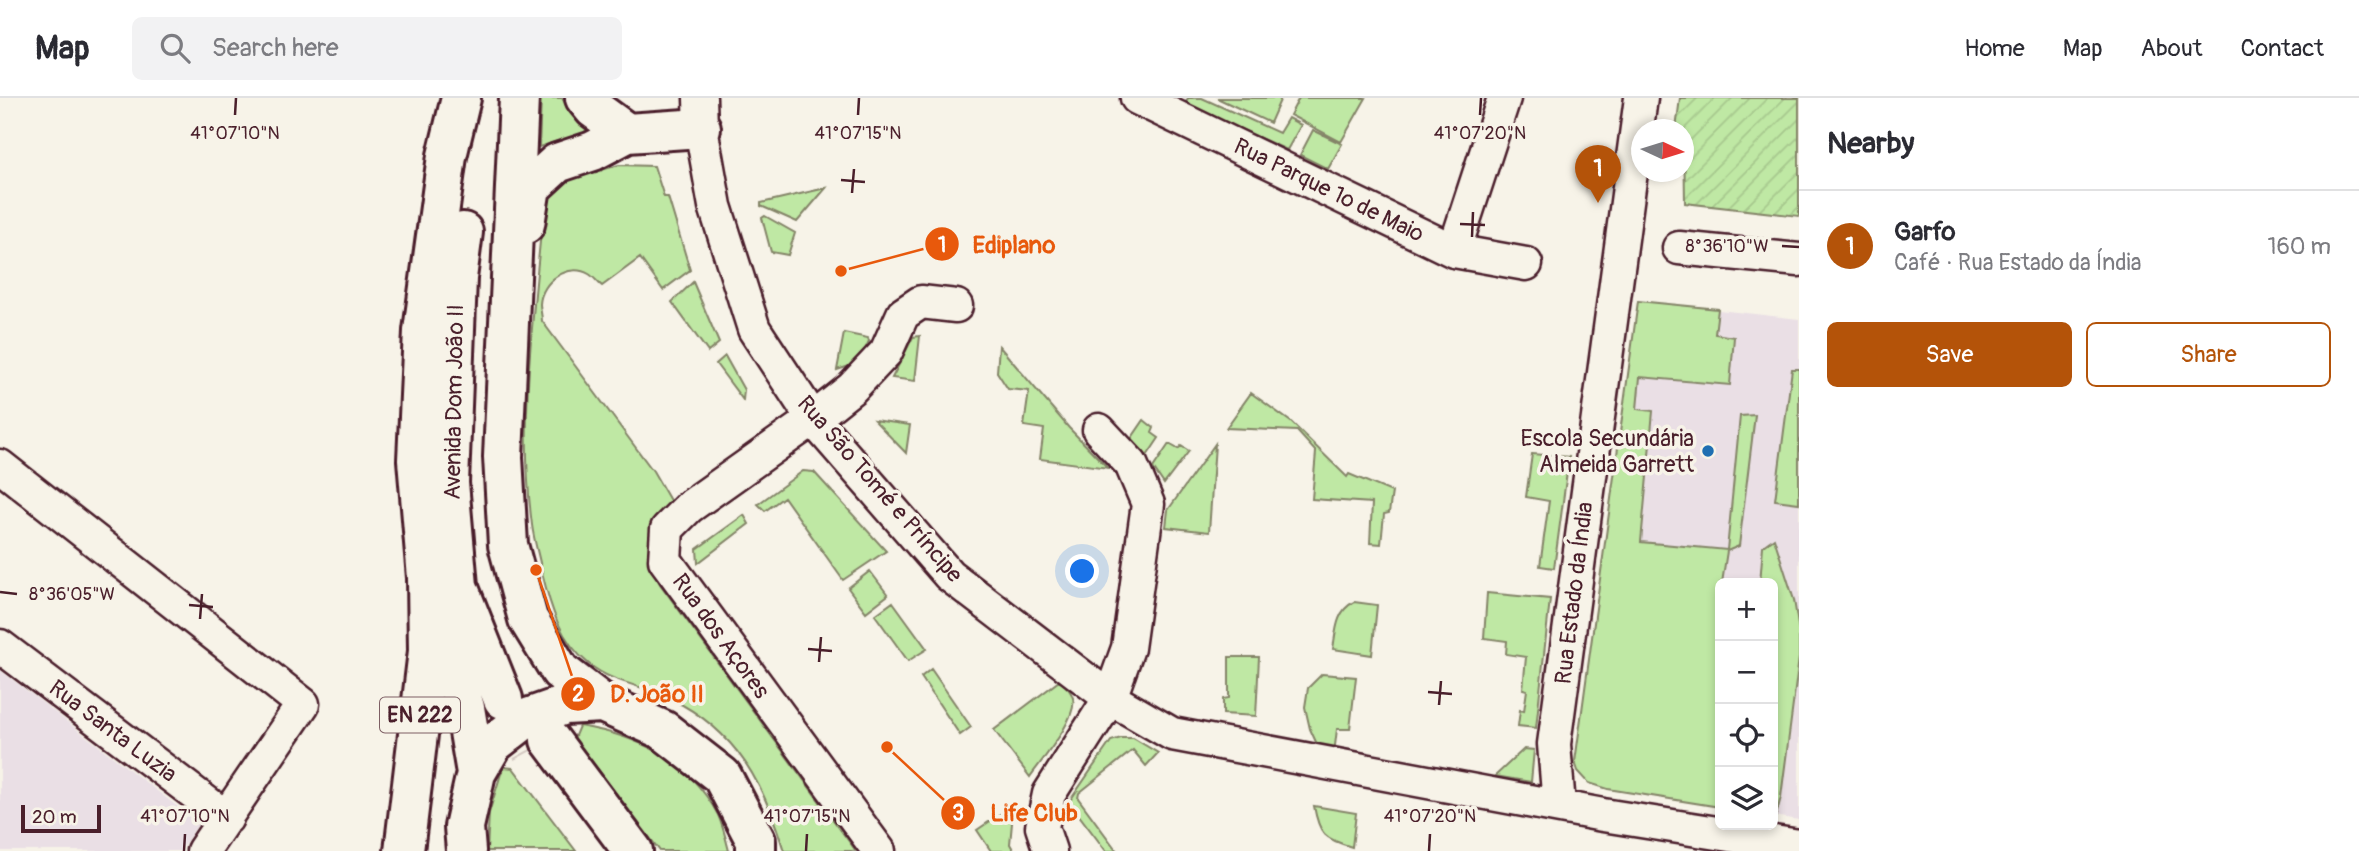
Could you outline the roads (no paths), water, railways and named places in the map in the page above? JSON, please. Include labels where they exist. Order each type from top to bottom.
[{"type":"main road","points":[[460,98],[447,156],[423,331],[417,460],[427,578],[465,708],[476,773]]},
{"type":"main road","name":"Avenida Dom João II","points":[[480,98],[457,278],[449,483],[458,586],[513,694],[480,579],[471,479],[482,277],[506,98]]},
{"type":"main road","points":[[519,98],[503,457],[508,545],[528,619],[559,671],[602,703],[663,730],[722,776],[756,841],[756,851]]},
{"type":"main road","points":[[585,98],[594,109],[627,133]]},
{"type":"main road","points":[[509,313],[531,187],[557,163],[593,151],[627,133],[700,113]]},
{"type":"main road","name":"EN 222","points":[[404,851],[428,651],[427,578]]},
{"type":"main road","points":[[466,851],[464,827],[476,773],[493,744],[525,719],[565,705],[602,703]]},
{"type":"main road","points":[[601,851],[540,745],[633,851]]},
{"type":"street","name":"Rua Parque 1º de Maio","points":[[1137,98],[1454,251],[1526,264]]},
{"type":"street","points":[[1454,251],[1504,98]]},
{"type":"street","name":"Rua Estado da Índia","points":[[1559,806],[1555,744],[1641,98]]},
{"type":"street","name":"Rua São Tomé e Príncipe","points":[[700,113],[715,206],[754,329],[813,419],[950,575],[1110,698],[1172,734],[1559,806]]},
{"type":"street","points":[[1679,248],[1799,260]]},
{"type":"street","name":"Rua dos Açores","points":[[879,851],[664,560],[667,529],[689,507],[852,388],[886,352],[903,314],[920,302],[956,306]]},
{"type":"street","points":[[1050,851],[1042,827],[1049,794],[1110,698],[1128,648],[1148,504],[1131,464],[1099,430]]},
{"type":"street","points":[[0,466],[303,704],[203,851]]},
{"type":"street","name":"Rua Santa Luzia","points":[[0,646],[227,818]]},
{"type":"street","points":[[1559,806],[1799,846]]},
{"type":"tunnel","points":[[503,699],[531,751]]},
{"type":"place","name":"Garfo","points":[[1598,203]]},
{"type":"place","name":"Ediplano","points":[[841,271]]},
{"type":"place","name":"Escola Secundária Almeida Garrett","points":[[1708,451]]},
{"type":"place","name":"D. João II","points":[[536,570]]},
{"type":"place","name":"Life Club","points":[[887,747]]}]
